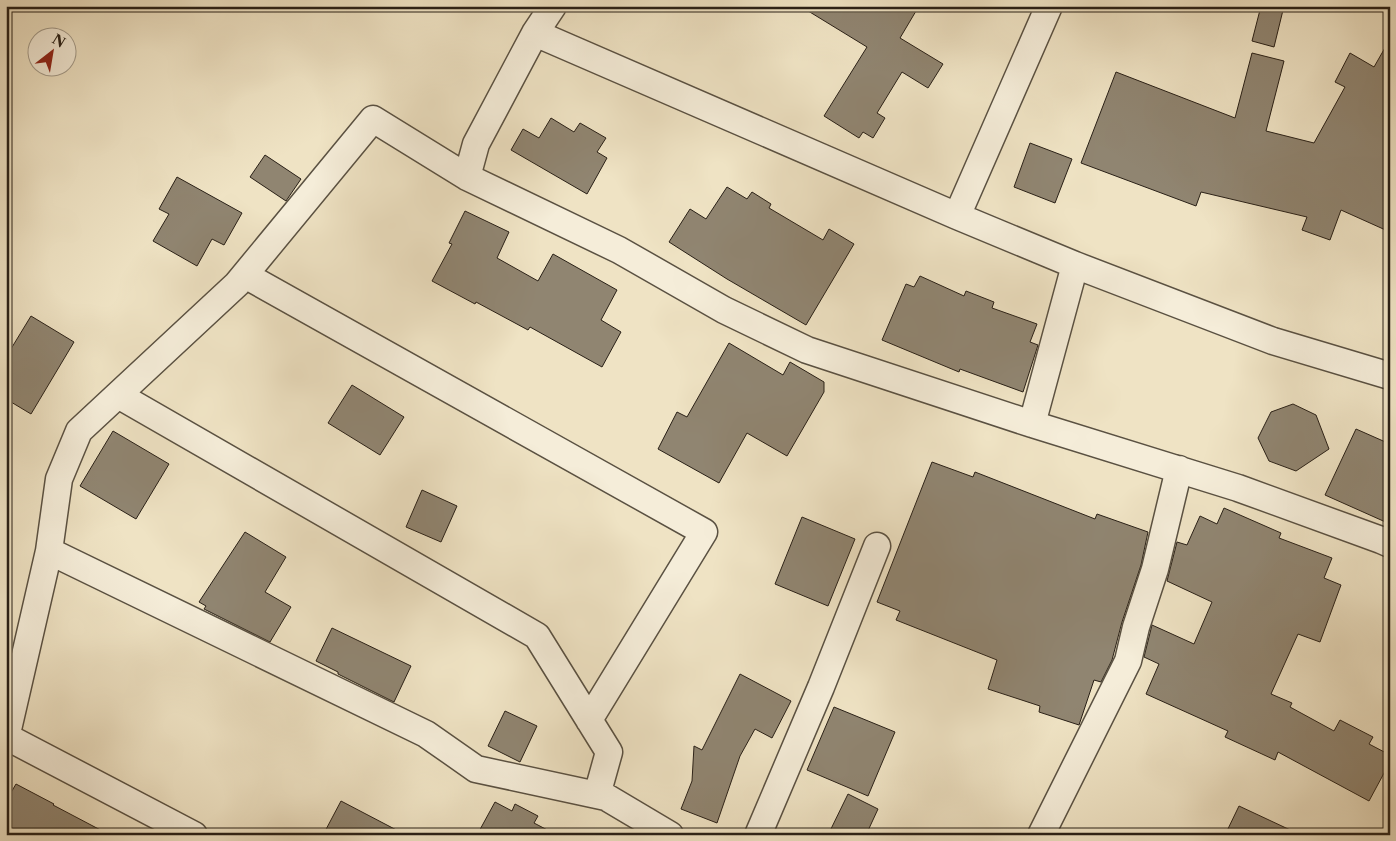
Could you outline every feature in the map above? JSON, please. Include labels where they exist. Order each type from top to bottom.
[{"type":"street","points":[[467,177],[476,144],[535,33],[553,6]]},
{"type":"street","points":[[957,216],[1049,6]]},
{"type":"street","points":[[535,33],[957,216],[1075,264],[1273,341],[1390,376]]},
{"type":"street","points":[[194,835],[7,729],[49,551],[59,479],[79,431],[237,284],[373,119],[467,177],[619,250],[724,310],[807,350],[1032,424],[1238,488],[1390,544]]},
{"type":"street","points":[[1032,424],[1075,264]]},
{"type":"street","points":[[245,275],[704,532],[589,720]]},
{"type":"street","points":[[118,395],[537,636],[609,752],[597,795]]},
{"type":"street","points":[[1041,835],[1128,661],[1136,627],[1155,568],[1180,469]]},
{"type":"street","points":[[758,835],[821,687],[877,546]]},
{"type":"street","points":[[49,551],[426,734],[476,769],[606,796],[670,835]]},
{"type":"building","points":[[800,6],[919,6],[900,38],[943,64],[928,88],[902,72],[877,113],[885,118],[873,138],[863,132],[859,138],[824,116],[867,47]]},
{"type":"building","points":[[1261,6],[1284,6],[1274,47],[1252,41]]},
{"type":"building","points":[[1390,39],[1390,232],[1341,210],[1330,240],[1302,230],[1307,217],[1201,192],[1196,206],[1081,163],[1116,72],[1235,118],[1252,53],[1284,61],[1266,131],[1314,143],[1345,87],[1335,82],[1350,53],[1374,67]]},
{"type":"building","points":[[551,118],[574,132],[580,123],[606,138],[597,152],[607,158],[587,194],[511,150],[523,129],[539,138]]},
{"type":"building","points":[[1030,143],[1072,159],[1055,203],[1014,187]]},
{"type":"building","points":[[265,155],[301,179],[286,201],[250,177]]},
{"type":"building","points":[[177,177],[242,213],[224,245],[212,239],[197,266],[153,241],[169,214],[159,209]]},
{"type":"building","points":[[727,187],[747,199],[752,192],[771,204],[769,208],[823,240],[829,229],[854,244],[806,325],[727,279],[669,242],[690,209],[706,219]]},
{"type":"building","points":[[465,211],[509,232],[497,258],[538,281],[553,254],[617,290],[601,320],[621,332],[602,367],[530,327],[528,330],[432,281],[452,244],[449,243]]},
{"type":"building","points":[[920,276],[964,296],[966,291],[994,302],[992,308],[1037,324],[1030,342],[1038,345],[1023,392],[960,369],[959,372],[882,340],[906,284],[914,287]]},
{"type":"building","points":[[31,316],[74,342],[31,414],[6,399],[6,357]]},
{"type":"building","points":[[729,343],[783,375],[790,362],[824,382],[824,392],[787,456],[747,433],[719,483],[658,449],[677,412],[687,417]]},
{"type":"building","points":[[352,385],[404,417],[380,455],[328,423]]},
{"type":"building","points":[[1293,404],[1316,415],[1329,449],[1296,471],[1269,461],[1258,438],[1271,412]]},
{"type":"building","points":[[1356,429],[1390,444],[1390,524],[1325,495]]},
{"type":"building","points":[[113,431],[169,464],[136,519],[80,486]]},
{"type":"building","points":[[932,462],[973,477],[975,472],[1095,519],[1097,514],[1148,532],[1141,565],[1122,622],[1112,660],[1101,682],[1094,680],[1079,725],[1039,712],[1040,706],[988,689],[997,660],[896,620],[900,611],[877,602]]},
{"type":"building","points":[[422,490],[457,506],[441,542],[406,527]]},
{"type":"building","points":[[1224,508],[1281,533],[1279,538],[1332,558],[1324,578],[1341,585],[1320,642],[1298,634],[1271,694],[1292,703],[1290,707],[1334,731],[1340,720],[1373,737],[1369,744],[1390,755],[1390,762],[1369,801],[1278,752],[1275,760],[1225,737],[1228,731],[1146,694],[1159,664],[1144,657],[1152,625],[1194,644],[1212,602],[1167,581],[1177,542],[1187,545],[1200,516],[1217,524]]},
{"type":"building","points":[[802,517],[855,539],[828,606],[775,584]]},
{"type":"building","points":[[245,532],[286,557],[265,592],[291,607],[270,642],[204,609],[206,606],[199,602]]},
{"type":"building","points":[[332,628],[411,666],[394,702],[316,661]]},
{"type":"building","points":[[740,674],[791,701],[772,738],[755,729],[740,756],[717,823],[681,809],[692,781],[694,746],[702,750]]},
{"type":"building","points":[[834,707],[895,732],[868,796],[807,770]]},
{"type":"building","points":[[505,711],[537,726],[520,762],[488,746]]},
{"type":"building","points":[[16,784],[110,835],[6,835],[6,801]]},
{"type":"building","points":[[848,794],[878,809],[866,835],[828,835]]},
{"type":"building","points":[[341,801],[406,835],[323,835]]},
{"type":"building","points":[[495,802],[512,811],[515,804],[538,816],[534,823],[557,835],[477,835]]},
{"type":"building","points":[[1239,806],[1301,835],[1225,835]]}]
